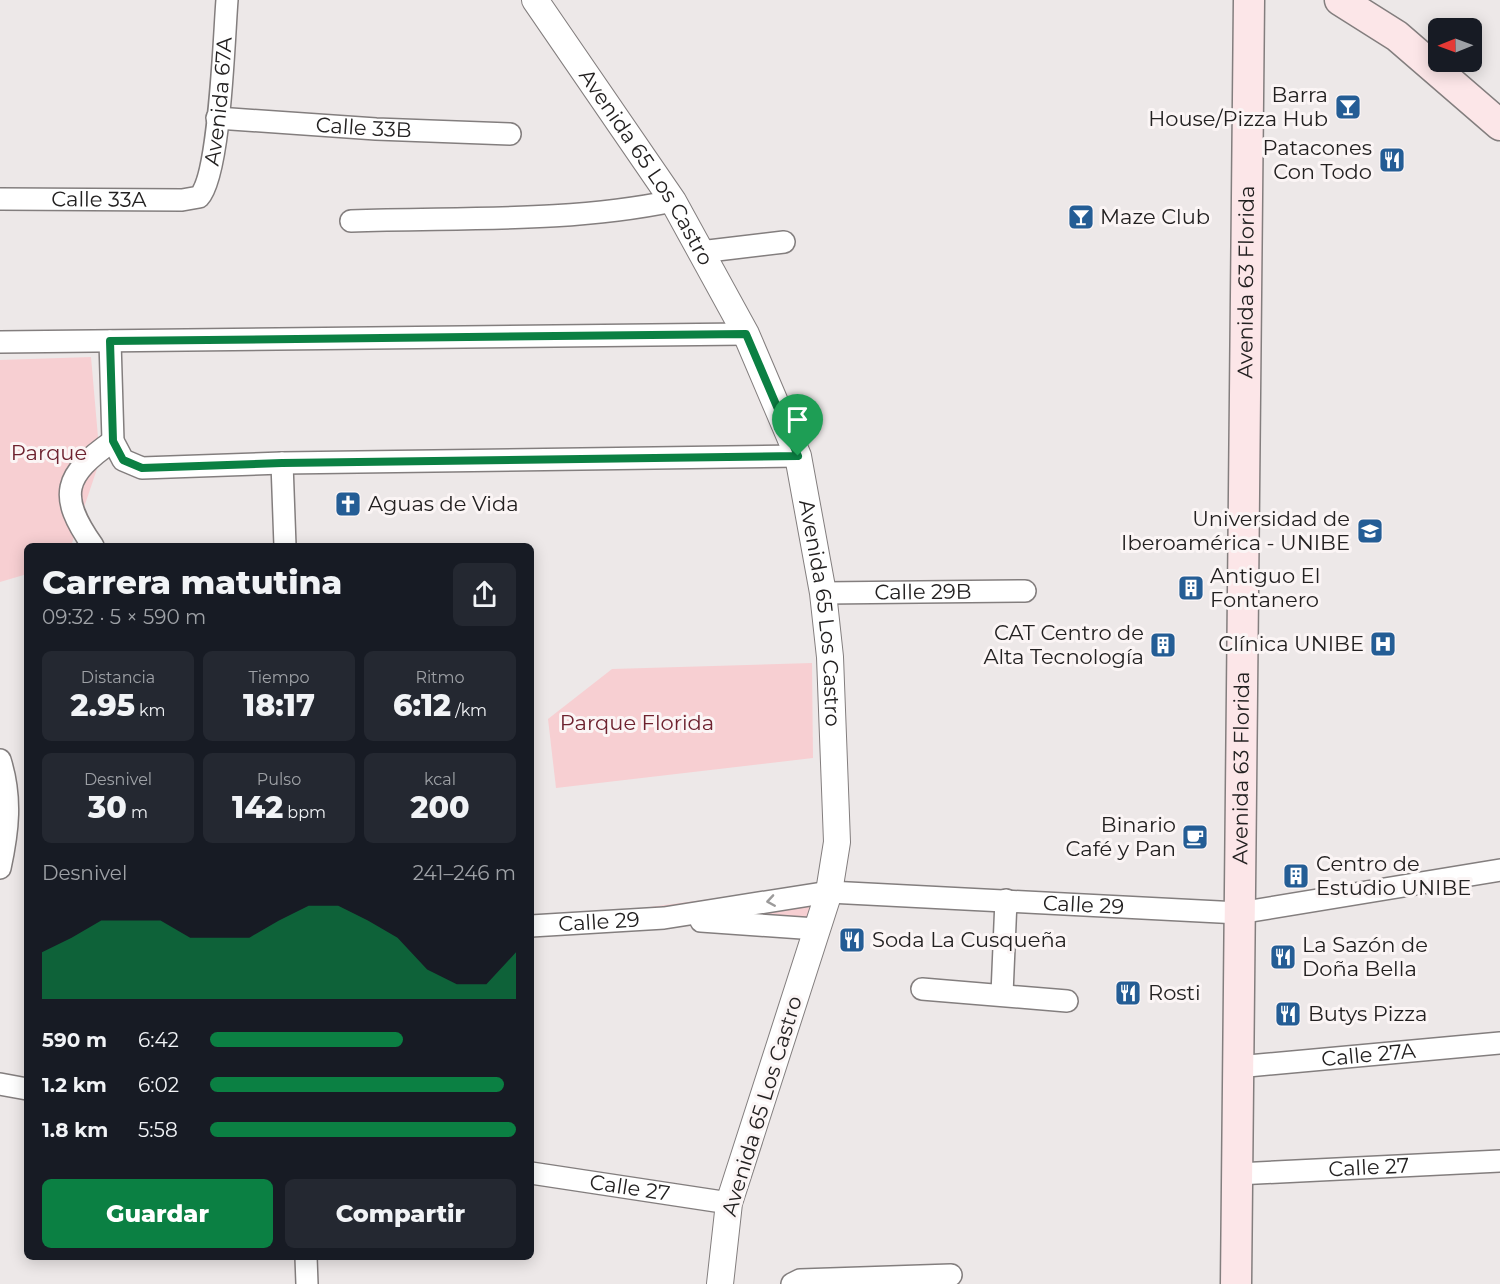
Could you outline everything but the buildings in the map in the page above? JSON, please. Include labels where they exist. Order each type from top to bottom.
[{"type":"main road","name":"Avenida 63 Florida","points":[[1236,1284],[1249,0]]},
{"type":"main road","points":[[1340,0],[1397,36],[1500,125]]},
{"type":"street","name":"Avenida 67A","points":[[199,197],[208,183],[217,118],[227,0]]},
{"type":"street","name":"Avenida 65 Los Castro","points":[[535,0],[673,201],[746,334],[798,456],[823,593],[830,657],[837,842],[829,891],[729,1203],[720,1284]]},
{"type":"street","name":"Calle 33B","points":[[217,118],[376,129],[510,134]]},
{"type":"street","name":"Calle 33A","points":[[0,198],[182,200],[199,197]]},
{"type":"street","points":[[351,221],[576,216],[621,211],[673,201]]},
{"type":"street","points":[[700,252],[784,242]]},
{"type":"street","points":[[0,342],[746,334]]},
{"type":"street","points":[[110,341],[113,441],[123,460],[142,468],[282,463],[798,456]]},
{"type":"street","points":[[91,543],[74,513],[71,489],[80,467],[113,441]]},
{"type":"street","points":[[282,463],[285,543]]},
{"type":"street","name":"Calle 29B","points":[[823,593],[1025,591]]},
{"type":"street","points":[[0,760],[5,776],[8,819],[0,868]]},
{"type":"street","name":"Calle 29","points":[[534,926],[664,918],[829,891],[1006,900],[1123,909],[1239,913],[1500,870]]},
{"type":"street","points":[[1002,994],[1006,900]]},
{"type":"street","name":"Calle 29","points":[[664,918],[816,929]]},
{"type":"street","points":[[922,989],[1067,1001]]},
{"type":"street","name":"Calle 27A","points":[[1237,1066],[1500,1043]]},
{"type":"street","points":[[0,1084],[24,1088]]},
{"type":"street","name":"Calle 27","points":[[1237,1174],[1500,1161]]},
{"type":"street","name":"Calle 27","points":[[534,1173],[729,1203]]},
{"type":"street","points":[[306,1260],[307,1284]]},
{"type":"street","points":[[792,1284],[800,1280],[951,1275]]},
{"type":"green space","name":"Parque","points":[[91,357],[100,460],[72,543],[24,543],[24,575],[0,582],[0,360]]},
{"type":"green space","name":"Parque Florida","points":[[812,663],[813,758],[556,788],[548,719],[612,669]]},
{"type":"green space","points":[[818,885],[808,919],[650,907]]},
{"type":"place","name":"Barra House/Pizza Hub","points":[[1348,107]]},
{"type":"place","name":"Patacones Con Todo","points":[[1392,160]]},
{"type":"place","name":"Maze Club","points":[[1081,217]]},
{"type":"place","name":"Aguas de Vida","points":[[348,504]]},
{"type":"place","name":"Universidad de Iberoamérica - UNIBE","points":[[1370,531]]},
{"type":"place","name":"Antiguo El Fontanero","points":[[1191,588]]},
{"type":"place","name":"Clínica UNIBE","points":[[1383,644]]},
{"type":"place","name":"CAT Centro de Alta Tecnología","points":[[1163,645]]},
{"type":"place","name":"Binario Café y Pan","points":[[1195,837]]},
{"type":"place","name":"Centro de Estudio UNIBE","points":[[1296,876]]},
{"type":"place","name":"Soda La Cusqueña","points":[[852,940]]},
{"type":"place","name":"La Sazón de Doña Bella","points":[[1283,957]]},
{"type":"place","name":"Rosti","points":[[1128,993]]},
{"type":"place","name":"Butys Pizza","points":[[1288,1014]]},
{"type":"route","points":[[746,334],[798,456],[282,463],[142,468],[123,460],[113,441],[110,341],[746,334]]}]
